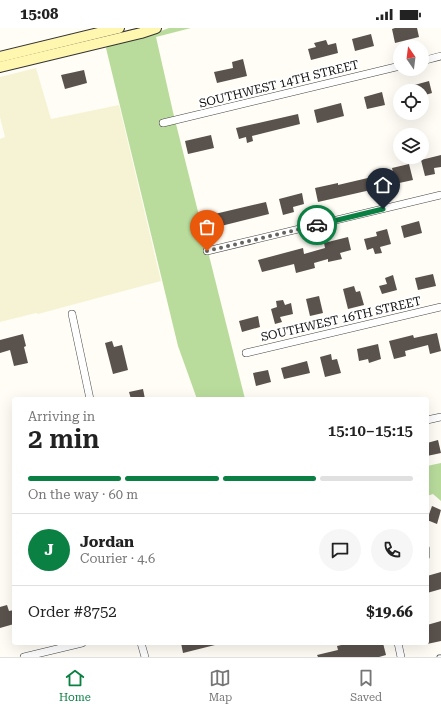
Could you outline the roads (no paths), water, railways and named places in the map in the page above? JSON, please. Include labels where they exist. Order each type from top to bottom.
[{"type":"street","points":[[0,67],[119,28]]},
{"type":"street","points":[[0,57],[141,33],[156,28]]},
{"type":"street","points":[[429,59],[441,56]]},
{"type":"street","name":"SOUTHWEST 14TH STREET","points":[[163,123],[393,68]]},
{"type":"street","points":[[207,251],[441,195]]},
{"type":"street","name":"SOUTHWEST 16TH STREET","points":[[246,353],[441,307]]},
{"type":"street","points":[[72,314],[90,397]]},
{"type":"street","points":[[429,420],[441,417]]},
{"type":"street","points":[[24,657],[74,645]]},
{"type":"street","points":[[142,645],[145,657]]},
{"type":"street","points":[[398,645],[401,657]]}]
